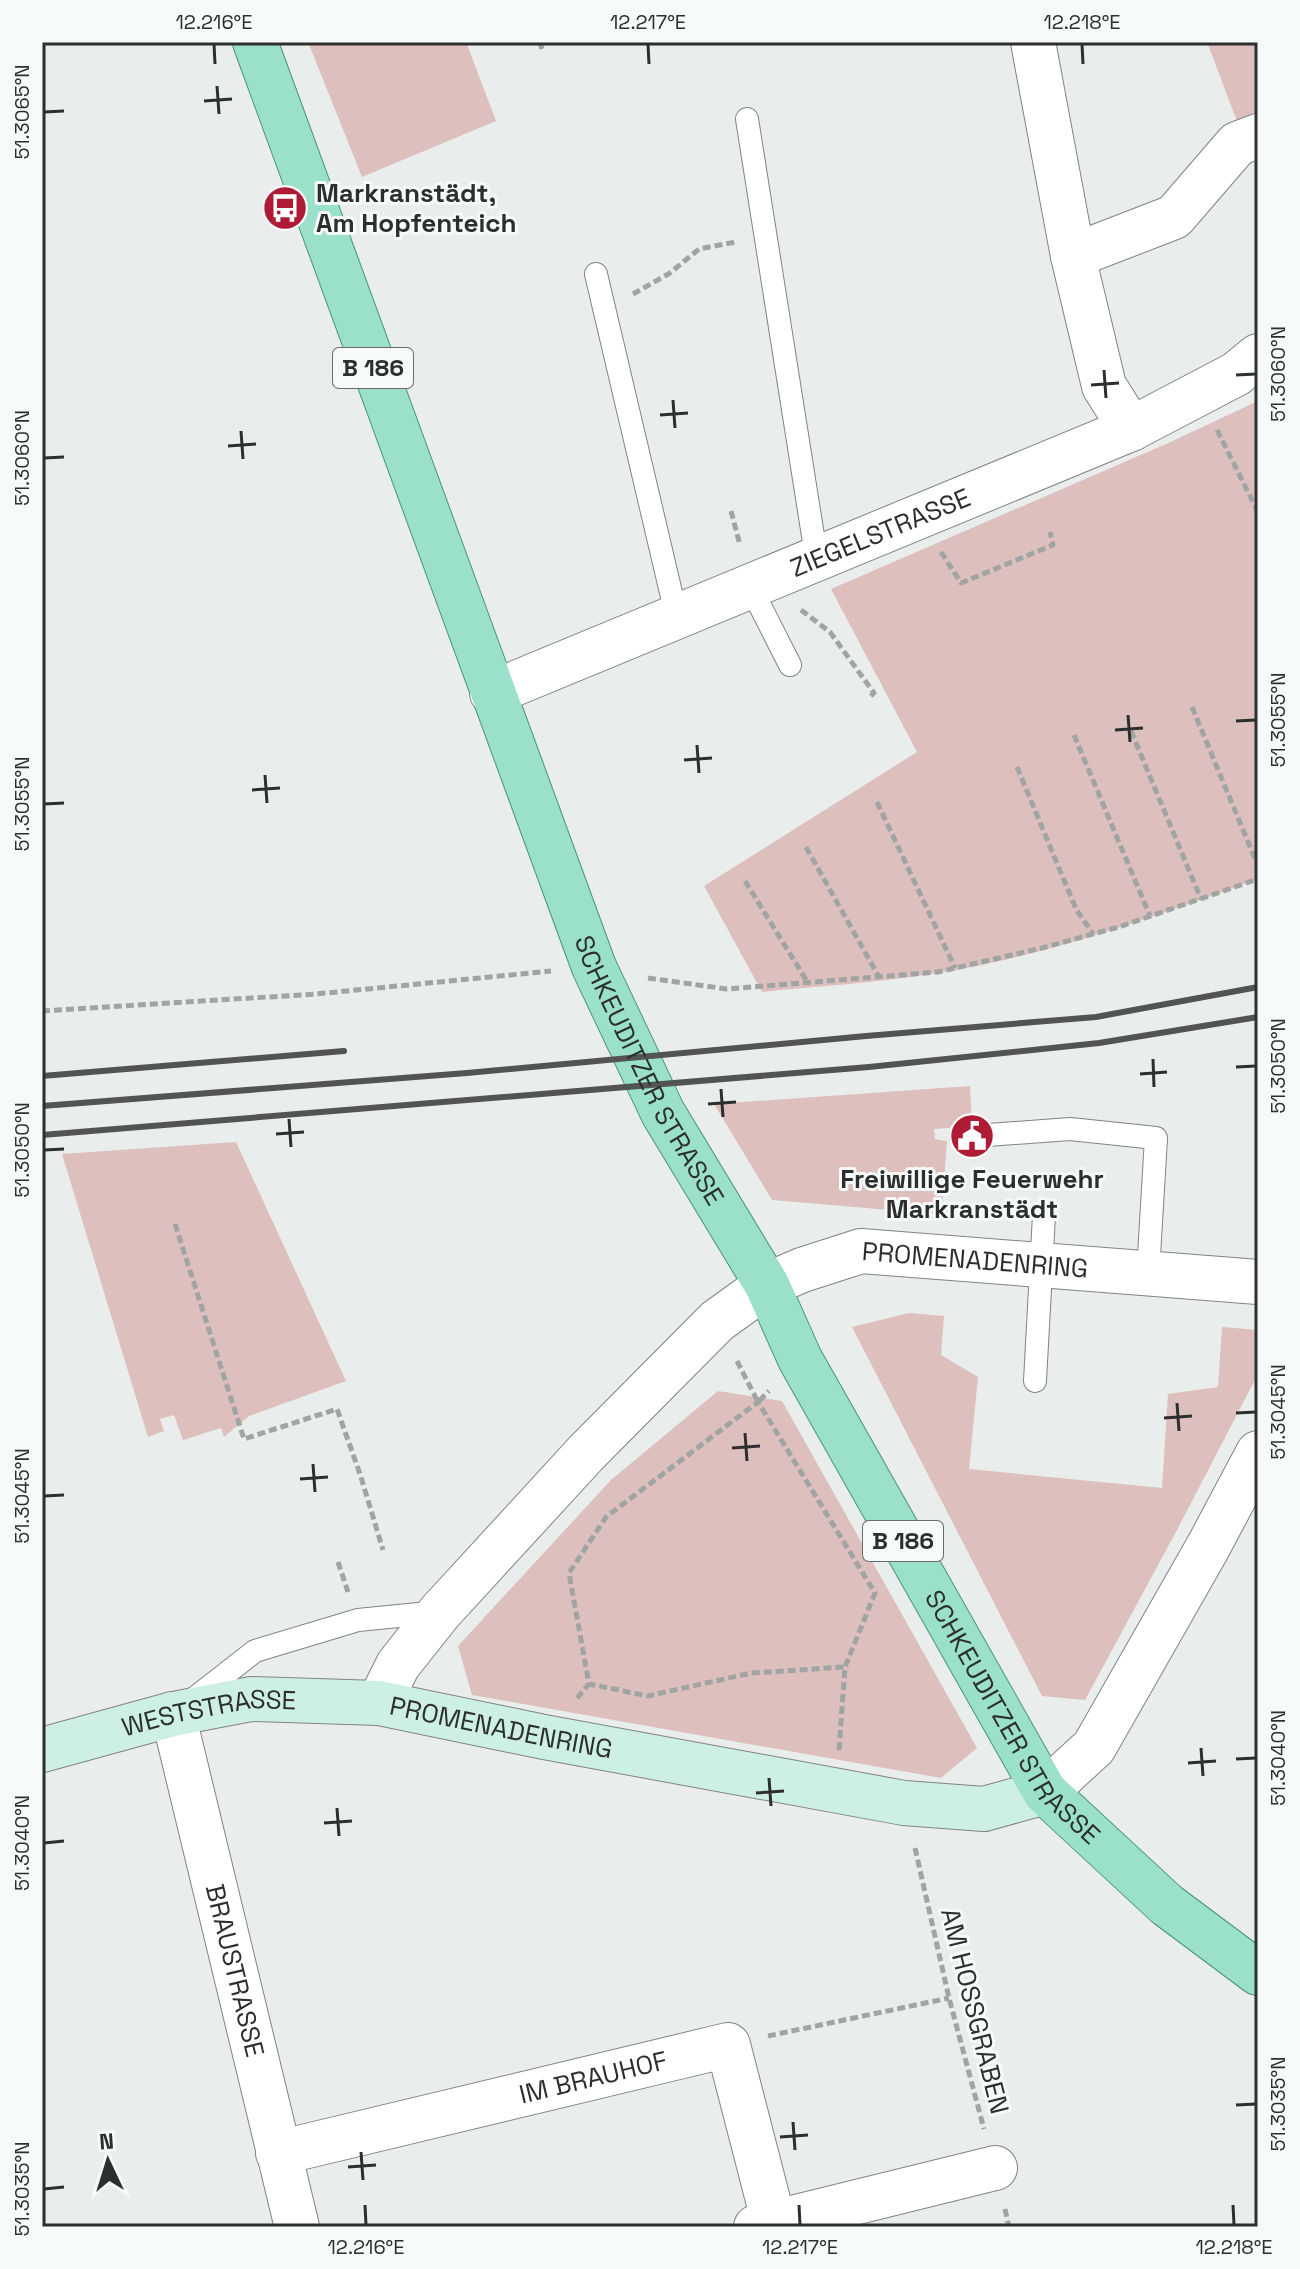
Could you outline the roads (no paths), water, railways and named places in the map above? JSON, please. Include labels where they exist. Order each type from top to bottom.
[{"type":"main road","name":"SCHKEUDITZER STRASSE","points":[[255,42],[594,967],[663,1113],[767,1285],[800,1359],[1045,1792],[1167,1905],[1258,1973]]},
{"type":"main road","name":"WESTSTRASSE","points":[[42,1750],[173,1714],[251,1699],[379,1703]]},
{"type":"main road","name":"PROMENADENRING","points":[[379,1703],[544,1737],[904,1803],[984,1809],[1045,1792]]},
{"type":"street","points":[[1033,42],[1073,256],[1104,386],[1131,429]]},
{"type":"street","points":[[1073,256],[1174,217],[1237,144],[1258,136]]},
{"type":"street","name":"ZIEGELSTRASSE","points":[[492,693],[1131,429],[1236,374],[1258,356]]},
{"type":"street","name":"PROMENADENRING","points":[[379,1703],[398,1665],[440,1612],[586,1453],[717,1321],[767,1285],[861,1251],[1258,1282]]},
{"type":"street","name":"PROMENADENRING","points":[[1045,1792],[1094,1747],[1258,1453]]},
{"type":"street","name":"BRAUSTRASSE","points":[[173,1714],[297,2227]]},
{"type":"street","name":"IM BRAUHOF","points":[[278,2153],[728,2045],[768,2226]]},
{"type":"street","points":[[768,2226],[995,2168]]},
{"type":"lane","points":[[747,119],[765,237],[782,575],[790,665]]},
{"type":"lane","points":[[596,274],[677,618]]},
{"type":"lane","points":[[961,1137],[1070,1129],[1156,1138],[1148,1273]]},
{"type":"lane","points":[[1035,1381],[1044,1215]]},
{"type":"lane","points":[[173,1714],[255,1651],[358,1620],[440,1612]]},
{"type":"railway","points":[[42,1106],[467,1073],[1096,1017],[1258,987]]},
{"type":"railway","points":[[42,1135],[869,1067],[1099,1043],[1258,1017]]},
{"type":"railway","points":[[42,1076],[344,1051]]},
{"type":"place","name":"Markranstädt, Am Hopfenteich","points":[[285,208]]},
{"type":"place","name":"Freiwillige Feuerwehr Markranstädt","points":[[972,1136]]}]
